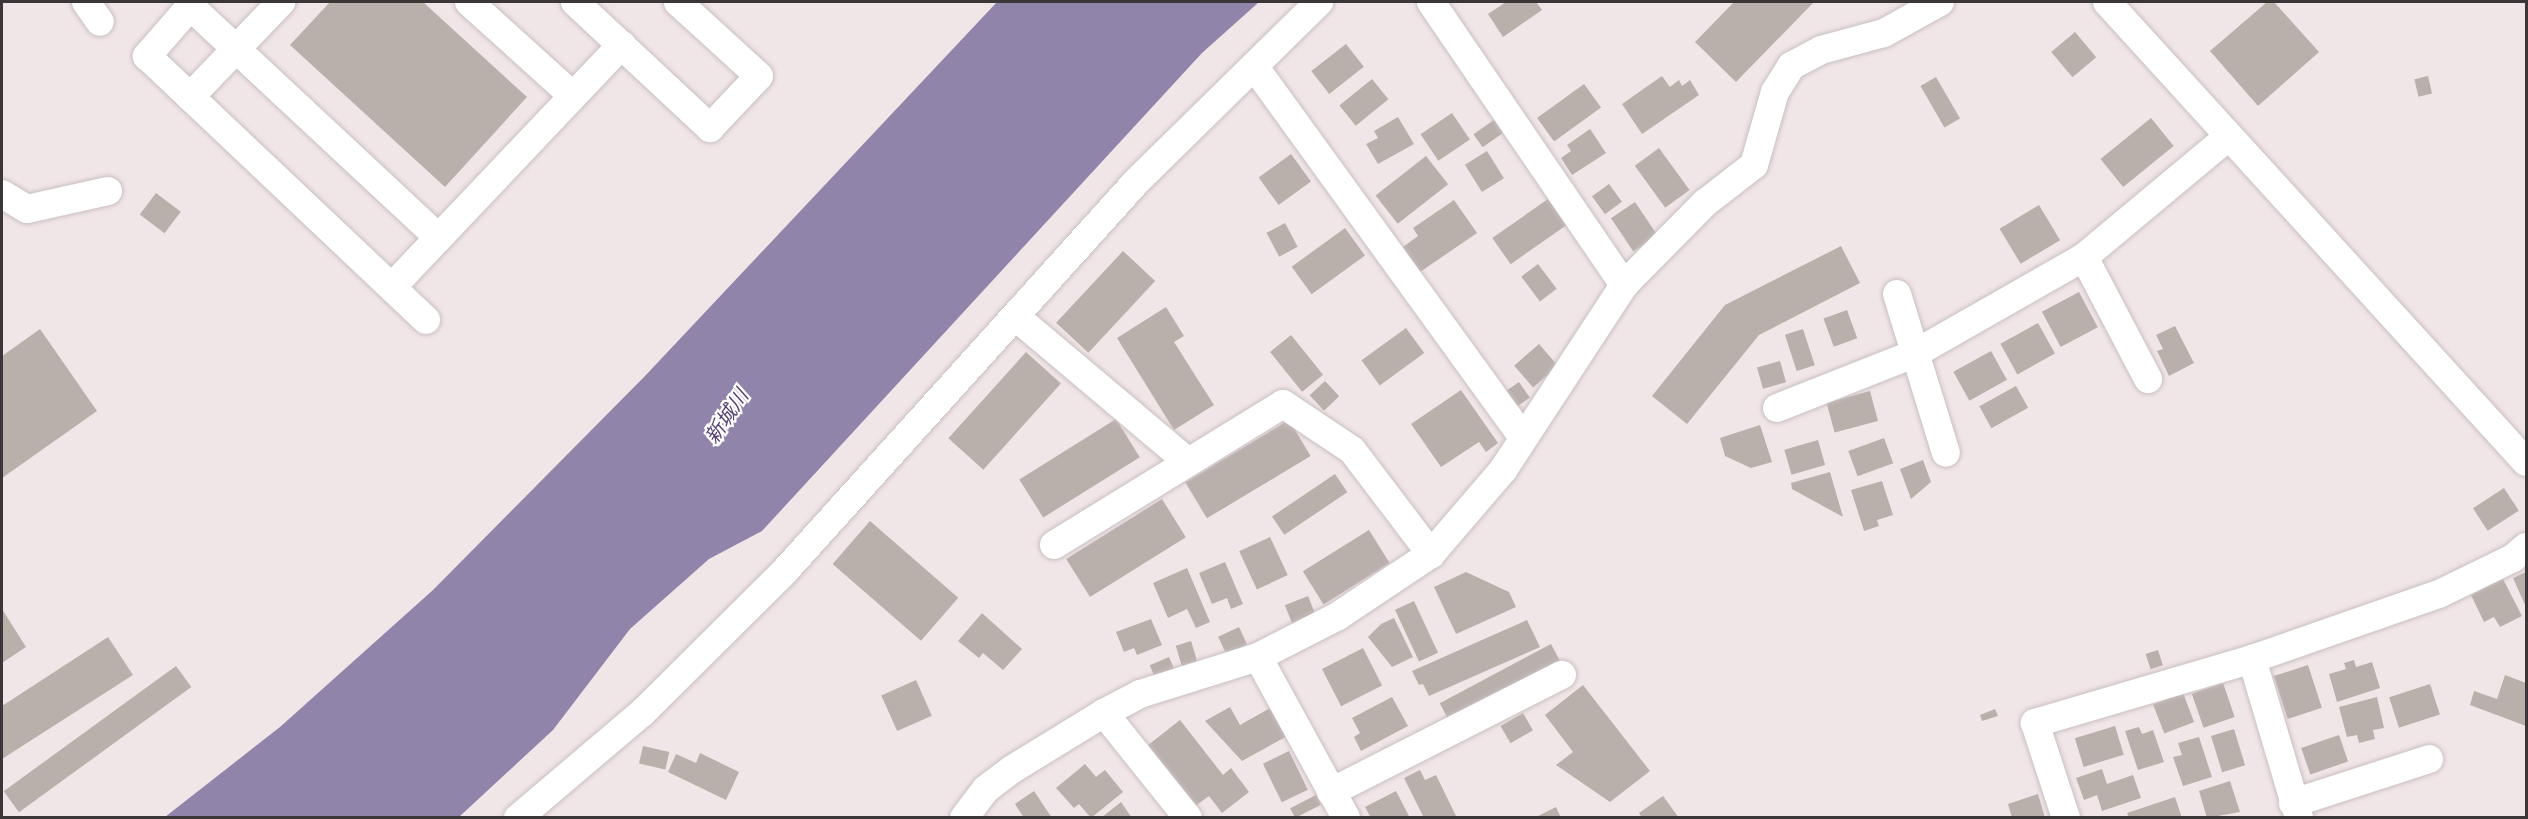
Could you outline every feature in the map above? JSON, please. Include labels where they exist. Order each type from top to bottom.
[{"type":"street","points":[[190,97],[281,2]]},
{"type":"street","points":[[469,2],[573,96]]},
{"type":"street","points":[[575,2],[710,128],[759,76],[678,2]]},
{"type":"street","points":[[518,818],[642,713],[784,572],[1137,182],[1319,2]]},
{"type":"street","points":[[1431,2],[1624,285]]},
{"type":"street","points":[[964,818],[986,789],[1011,770],[1104,713],[1140,694],[1258,657],[1338,616],[1431,554],[1503,470],[1624,285],[1705,203],[1754,165],[1775,92],[1791,66],[1821,50],[1884,33],[1940,2]]},
{"type":"street","points":[[2108,2],[2228,137],[2526,462]]},
{"type":"street","points":[[426,320],[147,56],[192,4],[236,49],[439,238]]},
{"type":"street","points":[[392,287],[622,45]]},
{"type":"street","points":[[1254,66],[1523,438]]},
{"type":"street","points":[[1777,408],[1916,353],[2084,257],[2228,137]]},
{"type":"street","points":[[2,194],[27,209],[108,191]]},
{"type":"street","points":[[2084,257],[2148,379]]},
{"type":"street","points":[[1897,294],[1946,453]]},
{"type":"street","points":[[1016,317],[1188,462]]},
{"type":"street","points":[[1054,545],[1283,404],[1352,450],[1431,554]]},
{"type":"street","points":[[2066,818],[2035,723],[2252,659],[2439,594],[2513,558],[2526,547]]},
{"type":"street","points":[[1258,657],[1346,818]]},
{"type":"street","points":[[2252,659],[2296,810],[2429,759]]},
{"type":"street","points":[[1331,792],[1562,675]]},
{"type":"street","points":[[1104,713],[1188,818]]},
{"type":"water","name":"新城川","points":[[997,2],[1259,2],[1202,53],[762,531],[709,559],[630,629],[553,730],[459,817],[165,817],[280,727],[433,590],[645,376]]},
{"type":"building","points":[[330,2],[423,2],[527,97],[445,187],[290,45]]},
{"type":"building","points":[[1506,2],[1536,2],[1542,10],[1503,37],[1488,14]]},
{"type":"building","points":[[1734,2],[1814,2],[1736,82],[1695,42]]},
{"type":"building","points":[[2267,2],[2274,2],[2319,52],[2258,106],[2210,51]]},
{"type":"building","points":[[2075,32],[2096,57],[2072,77],[2051,52]]},
{"type":"building","points":[[1346,44],[1364,67],[1329,94],[1311,71]]},
{"type":"building","points":[[1662,76],[1670,87],[1679,80],[1682,86],[1690,80],[1699,95],[1642,134],[1622,104]]},
{"type":"building","points":[[2428,76],[2432,94],[2418,97],[2414,79]]},
{"type":"building","points":[[1936,77],[1960,119],[1944,128],[1920,86]]},
{"type":"building","points":[[1372,79],[1388,99],[1356,126],[1339,105]]},
{"type":"building","points":[[1584,84],[1601,107],[1554,142],[1537,118]]},
{"type":"building","points":[[1452,113],[1470,140],[1438,161],[1420,134]]},
{"type":"building","points":[[1398,117],[1414,144],[1378,164],[1366,144],[1378,138],[1374,131]]},
{"type":"building","points":[[1498,117],[1507,130],[1483,147],[1473,134]]},
{"type":"building","points":[[2151,118],[2174,146],[2123,187],[2100,159]]},
{"type":"building","points":[[1590,129],[1606,153],[1572,175],[1561,158],[1571,151],[1567,145]]},
{"type":"building","points":[[1659,148],[1690,190],[1665,208],[1635,166]]},
{"type":"building","points":[[1487,151],[1504,178],[1482,192],[1465,165]]},
{"type":"building","points":[[1291,154],[1311,182],[1279,205],[1259,178]]},
{"type":"building","points":[[1426,156],[1448,184],[1398,224],[1376,195]]},
{"type":"building","points":[[1609,184],[1622,202],[1605,214],[1592,196]]},
{"type":"building","points":[[156,193],[181,212],[165,233],[140,215]]},
{"type":"building","points":[[1548,199],[1566,225],[1511,264],[1492,238]]},
{"type":"building","points":[[1454,200],[1477,233],[1420,272],[1403,247],[1418,236],[1413,228]]},
{"type":"building","points":[[1635,202],[1657,235],[1633,251],[1611,218]]},
{"type":"building","points":[[2039,205],[2060,240],[2021,264],[2000,229]]},
{"type":"building","points":[[1285,223],[1298,247],[1279,257],[1266,233]]},
{"type":"building","points":[[1345,228],[1365,256],[1312,294],[1292,267]]},
{"type":"building","points":[[1841,246],[1860,283],[1759,335],[1687,424],[1652,396],[1725,305]]},
{"type":"building","points":[[1123,251],[1155,281],[1088,353],[1056,323]]},
{"type":"building","points":[[1538,264],[1557,289],[1540,301],[1521,277]]},
{"type":"building","points":[[2079,292],[2098,327],[2061,347],[2042,312]]},
{"type":"building","points":[[1166,307],[1184,336],[1174,342],[1214,405],[1174,430],[1117,338]]},
{"type":"building","points":[[1847,310],[1857,338],[1834,347],[1824,319]]},
{"type":"building","points":[[2038,323],[2055,354],[2017,374],[2000,344]]},
{"type":"building","points":[[2175,326],[2194,363],[2169,376],[2157,351],[2163,349],[2156,335]]},
{"type":"building","points":[[1406,328],[1424,353],[1380,385],[1362,360]]},
{"type":"building","points":[[40,329],[97,411],[2,478],[2,356]]},
{"type":"building","points":[[1803,329],[1815,365],[1797,371],[1785,335]]},
{"type":"building","points":[[1291,335],[1323,375],[1302,392],[1270,352]]},
{"type":"building","points":[[1539,344],[1558,366],[1533,388],[1514,366]]},
{"type":"building","points":[[1991,351],[2007,380],[1969,401],[1953,372]]},
{"type":"building","points":[[1026,352],[1061,383],[983,470],[948,438]]},
{"type":"building","points":[[1780,361],[1786,382],[1763,389],[1757,368]]},
{"type":"building","points":[[1325,381],[1339,396],[1324,411],[1310,395]]},
{"type":"building","points":[[1519,382],[1530,398],[1516,407],[1505,392]]},
{"type":"building","points":[[2016,386],[2028,408],[1991,428],[1979,406]]},
{"type":"building","points":[[1461,390],[1498,443],[1486,452],[1479,442],[1441,467],[1411,424]]},
{"type":"building","points":[[1870,391],[1878,421],[1835,433],[1827,403]]},
{"type":"building","points":[[1116,419],[1140,457],[1043,518],[1019,479]]},
{"type":"building","points":[[1289,420],[1311,456],[1207,518],[1185,482]]},
{"type":"building","points":[[1760,425],[1772,462],[1751,468],[1725,456],[1720,438]]},
{"type":"building","points":[[1884,438],[1893,463],[1858,476],[1848,451]]},
{"type":"building","points":[[1818,440],[1825,465],[1792,475],[1784,450]]},
{"type":"building","points":[[1923,460],[1931,482],[1911,499],[1900,469]]},
{"type":"building","points":[[1830,472],[1843,517],[1792,489],[1791,483]]},
{"type":"building","points":[[1335,474],[1347,492],[1284,535],[1272,516]]},
{"type":"building","points":[[1882,481],[1893,515],[1877,520],[1879,526],[1864,531],[1851,490]]},
{"type":"building","points":[[2504,488],[2519,511],[2488,531],[2473,508]]},
{"type":"building","points":[[1162,499],[1186,537],[1090,597],[1066,559]]},
{"type":"building","points":[[870,521],[958,598],[921,641],[833,564]]},
{"type":"building","points":[[1369,530],[1390,563],[1324,604],[1303,571]]},
{"type":"building","points":[[1270,537],[1288,575],[1257,589],[1239,551]]},
{"type":"building","points":[[1225,562],[1243,604],[1231,609],[1227,598],[1212,604],[1199,573]]},
{"type":"building","points":[[1187,568],[1210,622],[1196,628],[1187,609],[1168,618],[1153,583]]},
{"type":"building","points":[[1466,572],[1509,592],[1516,607],[1456,634],[1434,587]]},
{"type":"building","points":[[2526,572],[2526,607],[2513,578]]},
{"type":"building","points":[[2503,579],[2522,616],[2500,627],[2494,617],[2484,622],[2471,595]]},
{"type":"building","points":[[1308,596],[1316,616],[1293,626],[1285,605]]},
{"type":"building","points":[[1414,601],[1438,653],[1419,662],[1395,610]]},
{"type":"building","points":[[2,609],[26,647],[2,663]]},
{"type":"building","points":[[982,613],[1022,649],[1003,670],[983,653],[979,658],[958,641]]},
{"type":"building","points":[[1394,618],[1413,657],[1392,667],[1368,637],[1381,624]]},
{"type":"building","points":[[1151,619],[1162,645],[1137,655],[1134,648],[1124,652],[1116,632]]},
{"type":"building","points":[[1527,620],[1540,647],[1429,696],[1423,684],[1419,685],[1412,671]]},
{"type":"building","points":[[1239,627],[1247,644],[1226,654],[1218,637]]},
{"type":"building","points":[[108,637],[133,675],[2,759],[2,706]]},
{"type":"building","points":[[1191,641],[1197,661],[1182,666],[1176,646]]},
{"type":"building","points":[[1551,644],[1560,661],[1449,720],[1440,703]]},
{"type":"building","points":[[1363,648],[1382,685],[1341,706],[1322,669]]},
{"type":"building","points":[[2158,650],[2163,665],[2151,669],[2146,654]]},
{"type":"building","points":[[1169,657],[1175,671],[1156,679],[1150,665]]},
{"type":"building","points":[[2354,660],[2356,667],[2372,662],[2380,688],[2337,702],[2329,674],[2346,669],[2344,663]]},
{"type":"building","points":[[2308,665],[2322,708],[2288,719],[2274,676]]},
{"type":"building","points":[[176,666],[191,687],[19,812],[4,791]]},
{"type":"building","points":[[2505,675],[2526,683],[2526,726],[2470,705],[2474,691],[2497,699]]},
{"type":"building","points":[[916,680],[932,716],[897,731],[881,695]]},
{"type":"building","points":[[2223,683],[2235,717],[2204,728],[2192,694]]},
{"type":"building","points":[[2430,684],[2440,714],[2399,728],[2389,697]]},
{"type":"building","points":[[1583,685],[1650,771],[1610,802],[1556,765],[1573,752],[1545,715]]},
{"type":"building","points":[[2183,693],[2194,722],[2164,733],[2153,704]]},
{"type":"building","points":[[1392,697],[1408,726],[1361,751],[1354,737],[1360,733],[1352,718]]},
{"type":"building","points":[[2377,697],[2384,728],[2373,730],[2375,739],[2359,743],[2357,735],[2347,737],[2339,707]]},
{"type":"building","points":[[1230,707],[1240,725],[1272,707],[1289,735],[1242,761],[1205,721]]},
{"type":"building","points":[[1995,709],[1998,716],[1982,721],[1980,715]]},
{"type":"building","points":[[1523,713],[1533,730],[1510,743],[1500,726]]},
{"type":"building","points":[[1180,720],[1223,775],[1231,768],[1249,792],[1222,813],[1209,796],[1194,807],[1147,746]]},
{"type":"building","points":[[2115,726],[2124,755],[2084,767],[2075,738]]},
{"type":"building","points":[[2139,727],[2142,734],[2153,730],[2164,762],[2138,770],[2125,731]]},
{"type":"building","points":[[2234,729],[2245,765],[2222,772],[2211,736]]},
{"type":"building","points":[[2339,735],[2348,761],[2310,774],[2301,748]]},
{"type":"building","points":[[2199,737],[2212,777],[2183,786],[2173,757],[2182,755],[2178,743]]},
{"type":"building","points":[[643,746],[669,752],[665,770],[639,764]]},
{"type":"building","points":[[1289,751],[1308,790],[1282,802],[1263,764]]},
{"type":"building","points":[[700,753],[739,772],[726,800],[668,772],[676,754],[696,763]]},
{"type":"building","points":[[1085,764],[1096,777],[1105,770],[1123,792],[1091,818],[1079,804],[1074,808],[1056,788]]},
{"type":"building","points":[[2102,769],[2107,784],[2133,775],[2141,798],[2102,811],[2097,795],[2084,800],[2076,778]]},
{"type":"building","points":[[1420,770],[1425,780],[1436,775],[1457,818],[1424,818],[1404,778]]},
{"type":"building","points":[[2230,781],[2240,812],[2207,818],[2199,791]]},
{"type":"building","points":[[1034,791],[1052,818],[1024,818],[1015,804]]},
{"type":"building","points":[[1396,791],[1410,818],[1371,818],[1365,807]]},
{"type":"building","points":[[2038,794],[2045,818],[2012,818],[2008,804]]},
{"type":"building","points":[[1316,795],[1321,805],[1295,818],[1290,808]]},
{"type":"building","points":[[1663,796],[1679,818],[1642,818],[1639,813]]},
{"type":"building","points":[[2175,797],[2182,818],[2129,818],[2127,813]]},
{"type":"building","points":[[1121,802],[1132,818],[1101,818]]},
{"type":"building","points":[[1556,807],[1561,818],[1534,818]]}]
